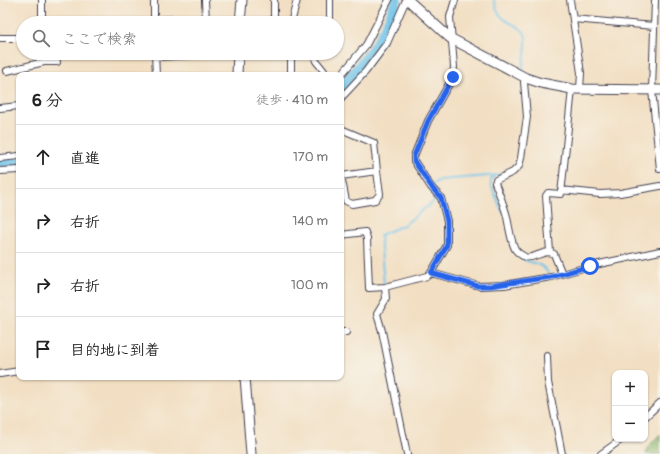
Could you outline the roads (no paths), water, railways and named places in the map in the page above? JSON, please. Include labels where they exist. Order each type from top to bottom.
[{"type":"street","points":[[42,0],[42,16]]},
{"type":"street","points":[[154,0],[154,16]]},
{"type":"street","points":[[205,0],[206,16]]},
{"type":"street","points":[[241,16],[242,0]]},
{"type":"street","points":[[274,0],[274,16]]},
{"type":"street","points":[[293,16],[297,0]]},
{"type":"street","points":[[330,0],[330,16]]},
{"type":"street","points":[[344,72],[366,45],[389,0]]},
{"type":"street","points":[[344,95],[366,71],[387,43],[407,0],[450,38],[526,78],[541,83],[576,89],[656,90]]},
{"type":"street","points":[[431,273],[447,245],[448,230],[441,198],[414,161],[414,156],[428,121],[453,77],[454,67],[450,38],[450,17],[455,0]]},
{"type":"street","points":[[562,274],[557,258],[550,252],[546,196],[548,193],[560,194],[576,89],[581,73],[570,0]]},
{"type":"street","points":[[655,0],[654,26],[660,169]]},
{"type":"street","points":[[573,19],[654,26]]},
{"type":"street","points":[[0,38],[16,38]]},
{"type":"street","points":[[155,60],[156,72]]},
{"type":"street","points":[[237,72],[238,60]]},
{"type":"street","points":[[291,60],[291,72]]},
{"type":"street","points":[[316,60],[324,72]]},
{"type":"street","points":[[7,71],[44,62],[57,62]]},
{"type":"street","points":[[526,78],[524,82],[527,117],[522,158],[519,166],[513,172],[494,181],[506,211],[515,248],[520,255],[526,257],[550,252]]},
{"type":"street","points":[[0,108],[16,106]]},
{"type":"street","points":[[344,130],[374,143],[380,194],[375,200],[352,204],[346,201],[344,191]]},
{"type":"street","points":[[0,158],[16,156]]},
{"type":"street","points":[[0,172],[16,170]]},
{"type":"street","points":[[344,176],[378,171]]},
{"type":"street","points":[[561,190],[581,193],[620,193],[660,186]]},
{"type":"street","points":[[344,235],[364,232],[367,239],[369,288],[385,287],[431,273],[478,286],[490,286],[562,274],[660,251]]},
{"type":"street","points":[[385,287],[386,299],[376,314],[386,349],[407,454]]},
{"type":"street","points":[[547,356],[548,382],[562,454]]},
{"type":"street","points":[[0,374],[16,371]]},
{"type":"street","points":[[244,380],[251,454]]},
{"type":"street","points":[[648,414],[660,403]]},
{"type":"street","points":[[601,454],[618,442]]},
{"type":"waterway","points":[[344,83],[367,57],[381,36],[396,0]]},
{"type":"waterway","points":[[494,0],[500,15],[522,30],[525,34],[526,48],[522,72]]},
{"type":"waterway","points":[[510,171],[515,166],[518,158]]},
{"type":"waterway","points":[[0,164],[16,163]]},
{"type":"waterway","points":[[384,284],[380,235],[404,225],[433,202],[434,198],[428,186],[440,180],[500,175]]},
{"type":"waterway","points":[[494,177],[491,179],[491,185],[502,211]]},
{"type":"waterway","points":[[518,256],[522,259],[542,266],[548,273]]}]
